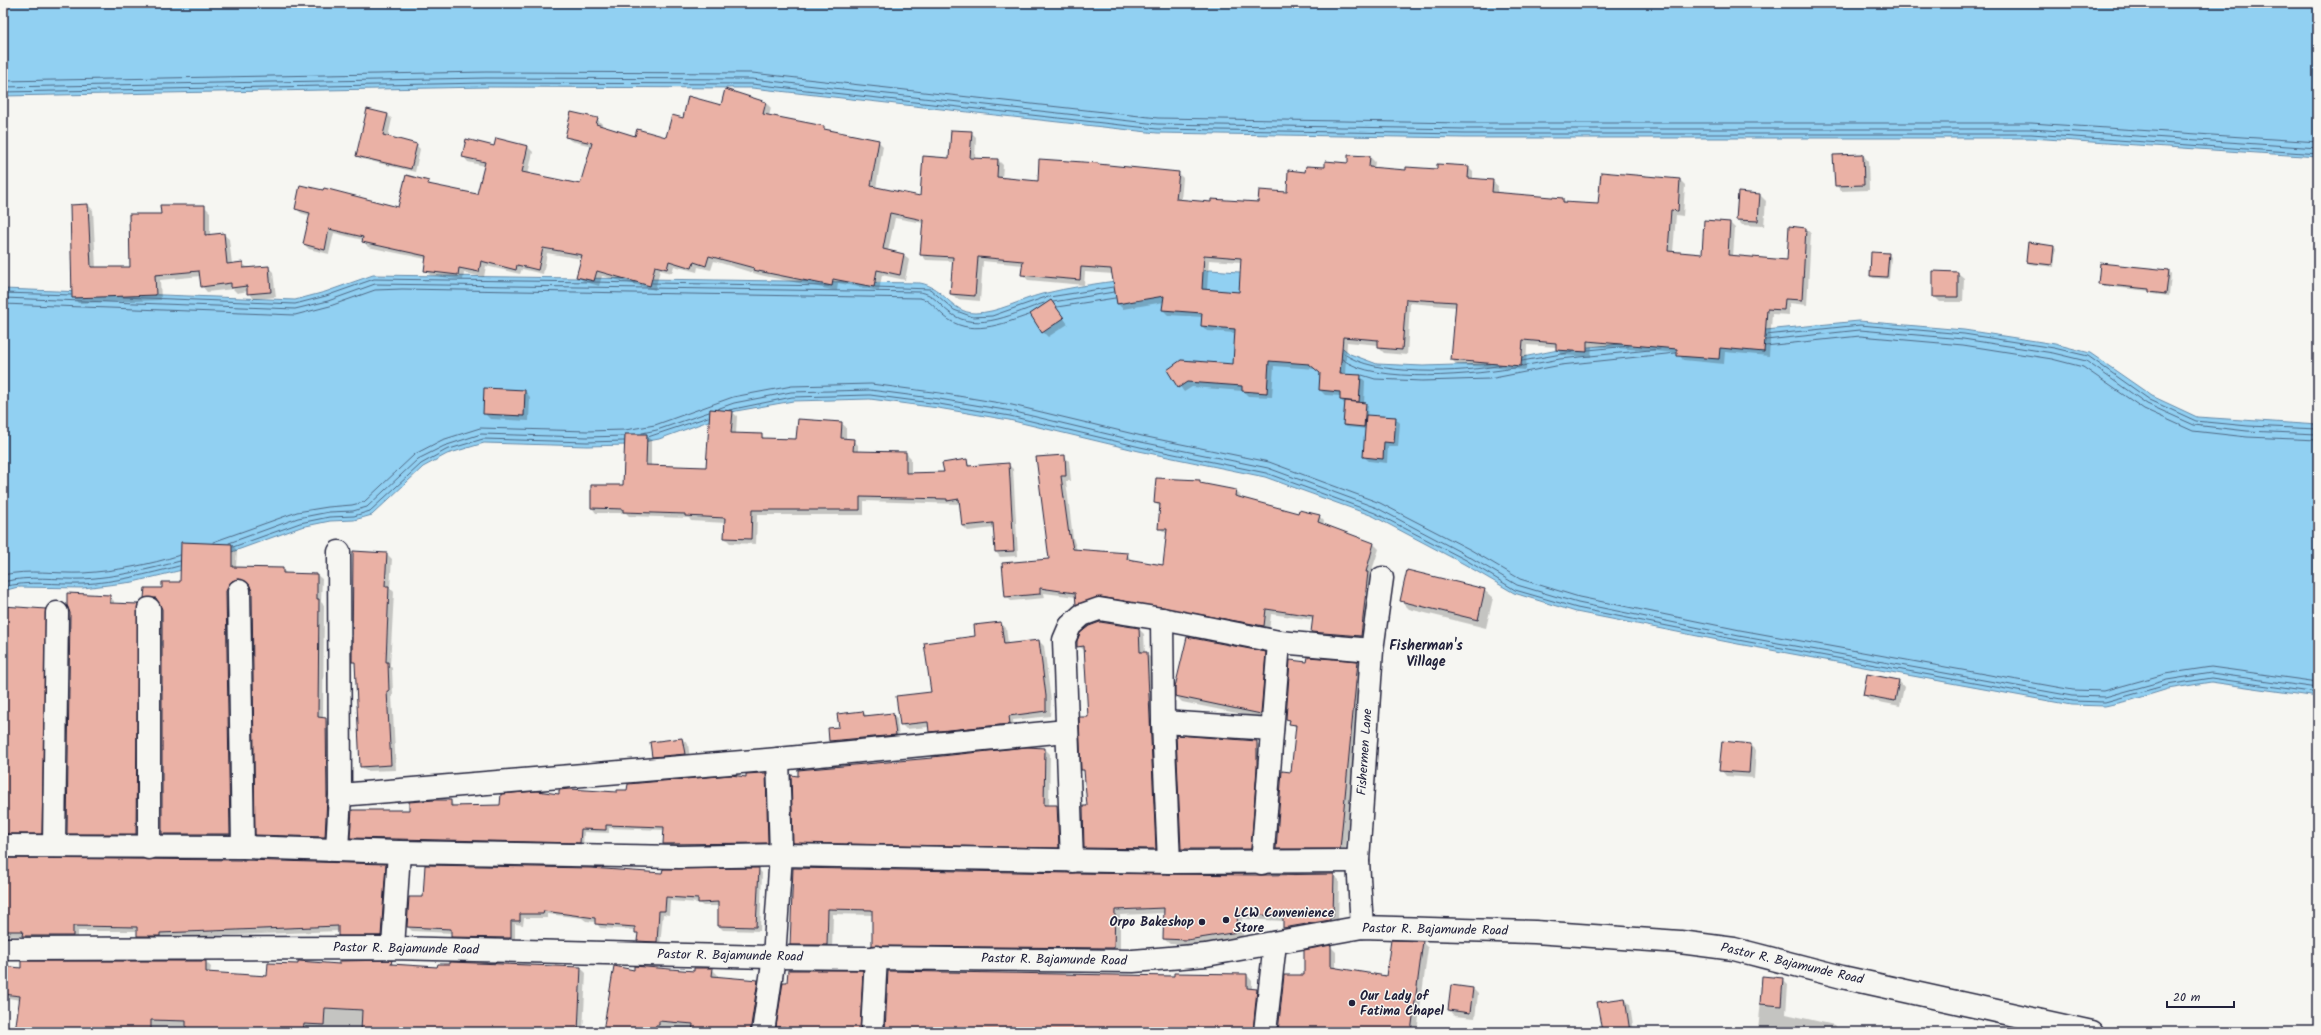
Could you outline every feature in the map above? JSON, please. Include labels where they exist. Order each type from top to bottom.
[{"type":"street","points":[[337,850],[340,795],[339,552]]},
{"type":"street","name":"Fishermen Lane","points":[[1362,927],[1358,861],[1372,650],[1382,578]]},
{"type":"street","points":[[240,591],[242,847]]},
{"type":"street","points":[[149,609],[149,848]]},
{"type":"street","points":[[1072,861],[1066,731],[1064,640],[1070,626],[1082,615],[1099,610],[1162,619],[1279,642],[1372,650]]},
{"type":"street","points":[[54,845],[56,613]]},
{"type":"street","points":[[1162,619],[1163,722],[1169,862]]},
{"type":"street","points":[[1262,863],[1279,642]]},
{"type":"street","points":[[1163,722],[1272,729]]},
{"type":"street","points":[[340,795],[778,759],[1066,731]]},
{"type":"street","points":[[763,1032],[774,957],[781,855],[778,759]]},
{"type":"street","points":[[3,846],[54,845],[149,848],[242,847],[398,852],[679,857],[781,855],[1262,863],[1358,861]]},
{"type":"street","points":[[393,948],[398,852]]},
{"type":"street","name":"Pastor R. Bajamunde Road","points":[[3,949],[393,948],[774,957],[1133,961],[1206,955],[1362,927],[1535,932],[1680,942],[1734,949],[1842,977],[2092,1032]]},
{"type":"street","points":[[1265,1032],[1275,943]]},
{"type":"street","points":[[872,1032],[876,957]]},
{"type":"water","points":[[3,3],[2318,3],[2318,157],[2031,138],[1465,138],[1157,133],[752,88],[486,87],[3,96]]},
{"type":"water","points":[[1210,270],[1253,273],[1350,354],[1377,364],[1423,366],[1488,364],[1558,350],[1859,321],[1964,330],[2055,344],[2090,353],[2152,396],[2197,417],[2318,425],[2318,697],[2211,682],[2168,689],[2132,700],[2105,706],[2071,705],[1738,644],[1576,612],[1514,593],[1464,564],[1373,516],[1265,477],[1139,451],[1009,420],[938,408],[870,399],[793,401],[736,411],[659,439],[627,445],[587,446],[484,443],[447,454],[423,467],[372,515],[354,520],[330,521],[301,527],[182,570],[133,582],[83,588],[18,587],[3,591],[3,289],[295,300],[325,292],[373,275],[920,283],[935,289],[953,305],[960,309],[975,313],[992,311],[1042,294],[1062,290],[1104,283]]},
{"type":"building","points":[[725,89],[766,102],[763,114],[824,126],[824,129],[879,140],[871,186],[920,196],[923,156],[949,158],[951,130],[972,131],[970,158],[998,159],[997,177],[1038,181],[1039,159],[1098,163],[1179,172],[1176,199],[1211,202],[1211,199],[1258,202],[1259,190],[1287,192],[1288,170],[1305,172],[1306,166],[1325,167],[1325,161],[1348,163],[1348,155],[1370,156],[1369,167],[1406,170],[1406,167],[1437,169],[1437,164],[1469,166],[1468,178],[1493,180],[1492,192],[1563,198],[1563,202],[1598,204],[1601,172],[1680,179],[1678,211],[1671,210],[1668,251],[1702,254],[1704,220],[1730,222],[1728,255],[1787,260],[1789,226],[1806,228],[1802,300],[1785,299],[1784,310],[1767,309],[1764,352],[1720,348],[1719,359],[1677,356],[1677,349],[1587,341],[1587,352],[1556,350],[1556,343],[1523,340],[1521,366],[1451,360],[1456,302],[1406,299],[1402,350],[1378,348],[1378,340],[1343,337],[1340,374],[1361,375],[1359,402],[1340,400],[1340,392],[1319,390],[1320,373],[1309,364],[1269,361],[1267,393],[1242,391],[1242,386],[1187,382],[1178,388],[1167,370],[1181,360],[1233,364],[1235,329],[1201,326],[1202,313],[1162,310],[1164,296],[1117,304],[1111,269],[1081,267],[1080,280],[1021,275],[1023,261],[978,257],[975,296],[950,294],[953,257],[920,255],[923,220],[890,213],[883,249],[904,254],[900,275],[877,270],[874,287],[833,279],[832,286],[753,270],[754,268],[709,256],[706,266],[694,262],[692,268],[669,261],[667,269],[655,266],[650,286],[597,271],[594,281],[576,277],[582,255],[543,248],[538,270],[517,265],[516,270],[481,261],[479,272],[459,268],[458,275],[424,271],[426,256],[362,242],[363,237],[329,229],[325,250],[303,244],[310,213],[295,209],[300,185],[323,190],[324,188],[398,207],[406,175],[429,181],[428,184],[477,194],[485,162],[462,157],[466,139],[494,146],[496,138],[528,146],[522,172],[580,184],[592,143],[565,137],[571,112],[598,118],[596,124],[635,136],[637,129],[666,137],[672,115],[683,118],[688,96],[721,105]],"holes":[[[1204,255],[1241,258],[1239,292],[1202,289]]]},
{"type":"building","points":[[367,109],[388,114],[383,135],[417,144],[411,169],[356,156]]},
{"type":"building","points":[[1863,154],[1864,185],[1835,186],[1833,155]]},
{"type":"building","points":[[1738,192],[1760,194],[1758,221],[1736,220]]},
{"type":"building","points":[[88,204],[91,267],[130,267],[129,214],[161,214],[160,205],[205,205],[205,235],[224,233],[227,264],[243,262],[243,268],[269,266],[271,292],[247,294],[247,286],[231,288],[231,283],[201,287],[199,271],[155,275],[156,295],[72,298],[70,205]]},
{"type":"building","points":[[2028,242],[2054,246],[2052,265],[2026,262]]},
{"type":"building","points":[[1871,252],[1889,253],[1887,277],[1870,276]]},
{"type":"building","points":[[2100,263],[2169,270],[2166,294],[2149,292],[2149,289],[2098,284]]},
{"type":"building","points":[[1933,271],[1958,272],[1958,297],[1933,297]]},
{"type":"building","points":[[1051,300],[1064,318],[1042,333],[1030,314]]},
{"type":"building","points":[[484,388],[525,390],[524,416],[483,414]]},
{"type":"building","points":[[1345,401],[1366,403],[1364,427],[1343,425]]},
{"type":"building","points":[[710,409],[733,411],[731,433],[762,434],[762,438],[796,439],[798,419],[842,422],[841,438],[854,439],[853,451],[906,452],[906,473],[944,472],[942,463],[967,459],[968,466],[1009,463],[1014,551],[995,552],[993,523],[962,526],[959,499],[947,501],[947,499],[860,497],[860,510],[752,510],[751,539],[724,538],[725,518],[685,516],[685,514],[623,512],[623,509],[591,508],[591,485],[623,485],[625,434],[647,434],[646,465],[706,467]]},
{"type":"building","points":[[1366,415],[1396,417],[1394,443],[1384,442],[1383,459],[1363,457]]},
{"type":"building","points":[[1065,455],[1066,476],[1061,476],[1069,535],[1070,534],[1073,549],[1128,553],[1127,559],[1163,565],[1167,529],[1158,529],[1160,504],[1154,503],[1156,478],[1200,480],[1200,483],[1236,490],[1235,496],[1298,513],[1299,510],[1320,515],[1318,522],[1374,543],[1366,572],[1368,572],[1361,636],[1311,632],[1313,616],[1266,609],[1264,626],[1101,597],[1076,605],[1075,593],[1040,588],[1040,594],[1005,597],[1002,563],[1049,559],[1036,457]]},
{"type":"building","points":[[181,542],[232,544],[232,567],[283,568],[283,573],[317,574],[317,599],[319,599],[318,717],[326,718],[327,797],[325,837],[255,835],[252,591],[249,584],[239,579],[232,581],[226,591],[230,834],[162,834],[162,609],[156,598],[144,598],[145,588],[162,588],[162,582],[180,582]]},
{"type":"building","points":[[353,551],[387,553],[385,586],[389,586],[386,662],[388,662],[389,691],[387,691],[391,765],[360,767],[355,662],[352,662]]},
{"type":"building","points":[[1407,570],[1485,589],[1478,620],[1400,601]]},
{"type":"building","points":[[67,593],[110,595],[110,603],[138,604],[136,834],[67,834],[70,613],[67,605]]},
{"type":"building","points":[[3,606],[46,609],[42,834],[3,834]]},
{"type":"building","points":[[1001,622],[1004,644],[1039,640],[1046,696],[1046,711],[1009,716],[1010,724],[929,732],[928,722],[900,725],[896,696],[931,692],[924,643],[975,636],[974,625]]},
{"type":"building","points":[[1100,622],[1139,628],[1140,652],[1147,652],[1156,849],[1084,848],[1083,806],[1087,806],[1084,770],[1081,770],[1079,717],[1088,717],[1084,646],[1077,647],[1077,641],[1080,633],[1089,626]]},
{"type":"building","points":[[1187,637],[1266,652],[1261,714],[1175,696],[1175,687]]},
{"type":"building","points":[[1308,657],[1358,661],[1340,849],[1276,849],[1282,771],[1291,772],[1296,725],[1289,724],[1290,720],[1286,719],[1290,660],[1307,662]]},
{"type":"building","points":[[1867,674],[1899,680],[1895,701],[1863,695]]},
{"type":"building","points":[[863,711],[864,716],[893,713],[896,735],[829,741],[828,728],[839,727],[837,714]]},
{"type":"building","points":[[1176,735],[1257,741],[1257,768],[1251,849],[1181,849]]},
{"type":"building","points":[[682,738],[685,754],[652,757],[650,742]]},
{"type":"building","points":[[1722,741],[1751,744],[1749,773],[1719,771]]},
{"type":"building","points":[[1027,747],[1045,748],[1044,805],[1057,805],[1059,848],[793,843],[791,775],[798,776],[798,770],[932,758]]},
{"type":"building","points":[[766,773],[768,843],[663,844],[664,827],[606,825],[606,830],[581,829],[580,843],[350,838],[352,810],[409,810],[409,802],[435,800],[451,800],[451,806],[500,805],[501,794],[537,791],[559,794],[559,790],[570,789],[617,792],[617,790],[627,790],[628,784],[731,775],[746,777],[746,774]]},
{"type":"building","points":[[3,858],[243,860],[386,864],[381,936],[338,936],[338,926],[160,933],[160,936],[137,936],[137,927],[73,926],[73,936],[22,936],[23,931],[3,931]]},
{"type":"building","points":[[425,865],[590,868],[662,873],[663,869],[759,868],[756,927],[718,926],[718,902],[698,903],[698,899],[666,897],[665,911],[659,911],[657,942],[637,941],[638,933],[635,933],[635,927],[595,924],[595,918],[544,911],[543,914],[520,914],[520,921],[511,921],[511,938],[451,937],[451,929],[407,927],[409,897],[423,897]]},
{"type":"building","points":[[793,868],[1072,873],[1261,875],[1334,874],[1333,917],[1330,917],[1330,920],[1283,928],[1283,916],[1237,914],[1238,932],[1187,940],[1163,939],[1164,908],[1115,910],[1114,948],[872,946],[872,910],[828,909],[827,945],[790,945]]},
{"type":"building","points":[[1391,940],[1423,941],[1411,1032],[1278,1032],[1284,975],[1304,975],[1304,950],[1331,945],[1331,967],[1386,976]]},
{"type":"building","points":[[392,960],[391,964],[437,967],[438,964],[450,964],[450,962],[581,967],[578,1032],[361,1032],[362,1010],[325,1008],[324,1025],[304,1024],[303,1032],[199,1032],[199,1030],[186,1029],[186,1021],[151,1020],[151,1032],[15,1032],[20,996],[3,994],[3,966],[21,968],[21,961],[206,961],[206,972],[267,976],[268,963],[298,964],[298,961],[339,964],[339,961]]},
{"type":"building","points":[[614,966],[634,970],[634,966],[694,971],[694,968],[713,968],[712,976],[758,980],[750,1032],[692,1032],[693,1024],[659,1021],[659,1025],[656,1025],[655,1032],[603,1031]]},
{"type":"building","points":[[788,970],[863,970],[860,1032],[784,1031],[785,1027],[776,1027],[783,982],[787,982]]},
{"type":"building","points":[[888,971],[1174,976],[1174,973],[1247,974],[1247,988],[1257,989],[1253,1032],[885,1032]]},
{"type":"building","points":[[1762,976],[1783,978],[1781,1006],[1760,1004]]},
{"type":"building","points":[[1451,985],[1473,988],[1470,1013],[1448,1010]]},
{"type":"building","points":[[1625,998],[1630,1032],[1602,1032],[1597,1002]]},
{"type":"place","name":"LCW Convenience Store","points":[[1226,920]]},
{"type":"place","name":"Orpo Bakeshop","points":[[1202,922]]},
{"type":"place","name":"Our Lady of Fatima Chapel","points":[[1352,1003]]},
{"type":"district","name":"Fisherman's Village","points":[[1426,654]]}]
